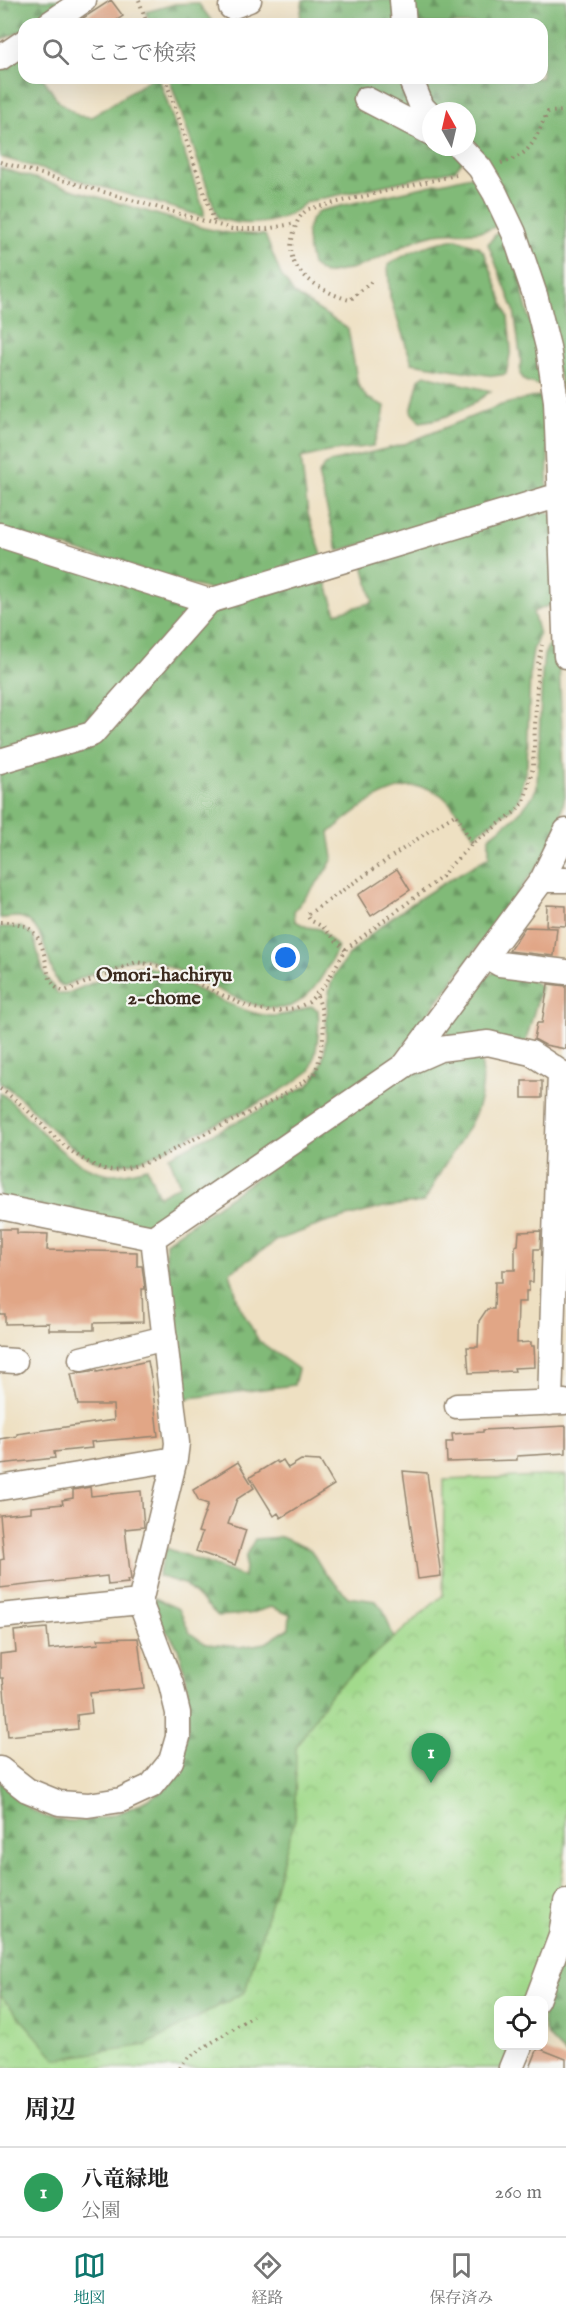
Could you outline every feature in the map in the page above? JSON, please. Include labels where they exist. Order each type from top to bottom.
[{"type":"street","points":[[58,18],[84,0]]},
{"type":"street","points":[[402,0],[404,18]]},
{"type":"street","points":[[0,58],[18,46]]},
{"type":"street","points":[[412,84],[422,104]]},
{"type":"street","points":[[366,99],[422,128]]},
{"type":"street","points":[[469,156],[480,168],[495,193],[514,233],[535,295],[548,347],[555,401],[566,656]]},
{"type":"street","points":[[0,761],[92,734],[209,601],[560,495]]},
{"type":"street","points":[[0,535],[209,601]]},
{"type":"street","points":[[405,1065],[542,880],[566,832]]},
{"type":"street","points":[[542,880],[566,880]]},
{"type":"street","points":[[486,956],[500,964],[566,972]]},
{"type":"street","points":[[0,1207],[153,1238],[405,1065],[440,1049],[488,1043],[531,1053],[563,1074],[558,1402],[457,1406]]},
{"type":"street","points":[[0,1769],[27,1790],[59,1803],[88,1805],[121,1800],[151,1786],[171,1761],[178,1737],[178,1713],[171,1684],[140,1602],[176,1459],[177,1443],[153,1238]]},
{"type":"street","points":[[81,1359],[165,1338]]},
{"type":"street","points":[[0,1488],[176,1459]]},
{"type":"street","points":[[0,1616],[140,1602]]},
{"type":"street","points":[[540,1996],[562,1959],[561,1936],[566,1902]]},
{"type":"street","points":[[511,2068],[518,2050]]},
{"type":"path","points":[[139,0],[145,18]]},
{"type":"path","points":[[167,84],[215,224]]},
{"type":"path","points":[[371,282],[350,300],[337,297],[308,279],[293,261],[291,244],[298,218],[308,209],[455,176],[518,159],[529,149],[548,112],[566,111]]},
{"type":"path","points":[[0,162],[232,229],[267,229],[296,224]]},
{"type":"path","points":[[0,922],[21,923],[38,937],[48,972],[61,991],[136,962],[159,966],[246,1006],[271,1012],[296,1008],[309,1002],[326,983],[345,950],[442,876],[472,844],[516,811],[524,802],[533,768],[540,650],[546,635],[565,632]]},
{"type":"path","points":[[345,950],[323,927],[310,921],[307,915],[456,814],[472,844]]},
{"type":"path","points":[[0,1089],[22,1106],[60,1143],[96,1166],[110,1171],[144,1164],[262,1106],[315,1073],[322,1051],[323,1014],[316,994]]},
{"type":"path","points":[[180,2068],[186,2060],[253,2016]]},
{"type":"green space","points":[[0,0],[63,0],[65,3],[41,18],[18,18],[18,33],[0,40]]},
{"type":"green space","points":[[303,0],[393,0],[395,18],[300,18]]},
{"type":"green space","points":[[409,0],[566,0],[566,487],[560,378],[472,156],[476,156],[476,102],[430,102],[421,84],[548,84],[548,18],[411,18]]},
{"type":"green space","points":[[198,3],[209,18],[148,18],[146,12],[175,4]]},
{"type":"green space","points":[[18,52],[18,84],[47,84],[58,101],[79,116],[92,117],[143,84],[161,84],[204,211],[204,217],[0,157],[0,65]]},
{"type":"green space","points":[[171,84],[408,84],[422,109],[422,156],[460,156],[463,160],[455,170],[306,202],[287,216],[276,220],[253,223],[218,218]]},
{"type":"green space","points":[[0,168],[203,228],[228,233],[265,235],[281,275],[294,294],[348,329],[358,385],[367,398],[385,406],[383,419],[373,446],[301,458],[308,514],[323,558],[217,592],[0,528]]},
{"type":"green space","points":[[471,176],[480,179],[503,222],[496,227],[488,230],[426,236],[366,264],[340,271],[324,274],[312,265],[307,243],[307,230],[313,217],[319,211]]},
{"type":"green space","points":[[507,232],[546,383],[538,385],[525,381],[520,374],[521,361],[514,310],[488,244],[496,234]]},
{"type":"green space","points":[[457,239],[479,247],[485,254],[508,317],[511,350],[506,374],[494,376],[412,363],[390,297],[388,265],[421,248]]},
{"type":"green space","points":[[425,375],[491,391],[458,412],[420,422],[411,412],[419,379]]},
{"type":"green space","points":[[538,396],[548,400],[547,491],[338,551],[318,475],[324,466],[330,462],[402,445],[501,405]]},
{"type":"green space","points":[[541,508],[554,516],[557,602],[533,612],[539,635],[533,650],[530,670],[527,765],[518,800],[512,808],[474,835],[455,809],[441,795],[426,788],[411,787],[396,790],[366,804],[329,833],[333,858],[325,873],[294,911],[295,921],[307,927],[320,929],[338,947],[320,980],[308,995],[293,1005],[280,1008],[265,1007],[232,996],[161,963],[142,958],[113,965],[63,986],[58,984],[54,976],[44,944],[34,926],[19,917],[0,918],[0,768],[96,739],[214,609],[323,572],[336,613],[373,602],[362,561]]},
{"type":"green space","points":[[0,540],[188,603],[188,614],[82,728],[0,752]]},
{"type":"green space","points":[[550,642],[558,642],[565,796],[559,823],[542,860],[399,1053],[367,1083],[152,1228],[0,1198],[0,1092],[64,1153],[93,1170],[110,1174],[147,1168],[159,1196],[180,1185],[169,1156],[309,1085],[322,1062],[325,1050],[328,997],[331,984],[340,967],[356,948],[400,912],[424,895],[489,857],[489,837],[517,815],[533,795],[537,787],[544,655]]},
{"type":"green space","points":[[0,927],[21,927],[33,936],[44,974],[58,994],[66,994],[130,967],[141,966],[156,969],[232,1005],[262,1015],[284,1015],[311,1006],[318,1010],[319,1025],[310,1071],[268,1098],[147,1158],[115,1165],[100,1162],[71,1146],[25,1102],[0,1083]]},
{"type":"green space","points":[[496,971],[524,975],[541,987],[525,1044],[447,1036],[449,1017],[476,983]]},
{"type":"green space","points":[[466,1054],[481,1060],[483,1076],[479,1104],[468,1128],[424,1202],[384,1207],[325,1223],[278,1240],[230,1272],[239,1305],[259,1341],[298,1369],[294,1385],[182,1399],[166,1242],[414,1067]]},
{"type":"green space","points":[[566,1475],[566,1842],[555,1935],[531,1996],[494,1996],[494,2050],[510,2050],[503,2068],[0,2068],[0,1995],[56,2059],[146,2045],[245,1992],[295,1819],[296,1747],[331,1693],[443,1595],[444,1480]]},
{"type":"green space","points":[[281,1537],[311,1550],[324,1572],[348,1597],[376,1601],[384,1611],[394,1639],[566,1842],[500,1996],[494,1996],[494,2046],[151,2059],[0,2068],[0,1781],[40,1815],[74,1821],[115,1814],[167,1787],[178,1769],[184,1752],[188,1692],[181,1656],[174,1641],[150,1613],[155,1598],[179,1609],[190,1633],[206,1644],[240,1647],[266,1643],[289,1628],[290,1615],[271,1607],[249,1614],[218,1616],[184,1584],[158,1576],[166,1548],[244,1577],[246,1555],[255,1539]]},
{"type":"green space","points":[[566,1967],[566,2055],[548,2035],[548,1996],[546,1996],[554,1972]]},
{"type":"building","points":[[111,0],[123,16],[120,18],[83,18]]},
{"type":"building","points":[[397,869],[410,890],[371,916],[358,895]]},
{"type":"building","points":[[547,905],[566,906],[566,926],[546,925]]},
{"type":"building","points":[[525,927],[557,928],[554,956],[509,951]]},
{"type":"building","points":[[548,984],[566,986],[566,1049],[545,1045],[534,1039],[537,1023],[542,1023]]},
{"type":"building","points":[[522,1081],[542,1081],[542,1098],[522,1098]]},
{"type":"building","points":[[0,1229],[17,1229],[17,1233],[48,1234],[47,1250],[137,1252],[137,1266],[142,1266],[145,1289],[142,1289],[143,1322],[94,1323],[94,1330],[49,1330],[49,1323],[5,1324],[5,1314],[0,1314]]},
{"type":"building","points":[[541,1231],[540,1249],[534,1249],[533,1282],[529,1282],[526,1302],[518,1302],[517,1343],[531,1342],[531,1346],[534,1346],[535,1367],[514,1368],[515,1371],[469,1373],[467,1347],[478,1347],[479,1321],[487,1309],[494,1309],[495,1282],[502,1282],[502,1270],[515,1270],[515,1246],[518,1245],[519,1232]]},
{"type":"building","points":[[148,1361],[158,1436],[91,1442],[92,1448],[54,1452],[55,1458],[0,1464],[0,1439],[17,1436],[17,1434],[114,1420],[113,1405],[78,1405],[71,1374],[97,1370],[97,1372]]},
{"type":"building","points":[[566,1426],[566,1453],[517,1456],[517,1460],[447,1462],[446,1442],[453,1442],[452,1434],[483,1432],[483,1430]]},
{"type":"building","points":[[283,1460],[288,1468],[301,1460],[320,1461],[334,1485],[281,1518],[278,1513],[274,1516],[250,1477],[276,1461],[278,1463]]},
{"type":"building","points":[[238,1462],[254,1488],[237,1499],[228,1524],[246,1530],[235,1565],[196,1551],[202,1533],[198,1532],[208,1504],[199,1501],[193,1490]]},
{"type":"building","points":[[403,1471],[427,1473],[441,1576],[418,1579]]},
{"type":"building","points":[[90,1487],[91,1496],[141,1491],[144,1527],[125,1529],[131,1580],[127,1580],[128,1583],[108,1585],[107,1576],[0,1588],[0,1560],[4,1559],[0,1515],[31,1512],[31,1507],[63,1504],[62,1500],[73,1498],[73,1490]]},
{"type":"building","points":[[47,1628],[49,1649],[99,1644],[98,1639],[138,1638],[144,1688],[90,1693],[92,1713],[77,1715],[78,1729],[8,1736],[3,1678],[0,1678],[0,1654],[16,1652],[14,1631]]},
{"type":"building","points":[[537,2050],[566,2059],[566,2068],[530,2068]]},
{"type":"place","name":"八竜緑地","points":[[431,1783]]},
{"type":"district","name":"Omori-hachiryu 2-chome","points":[[164,986]]}]
